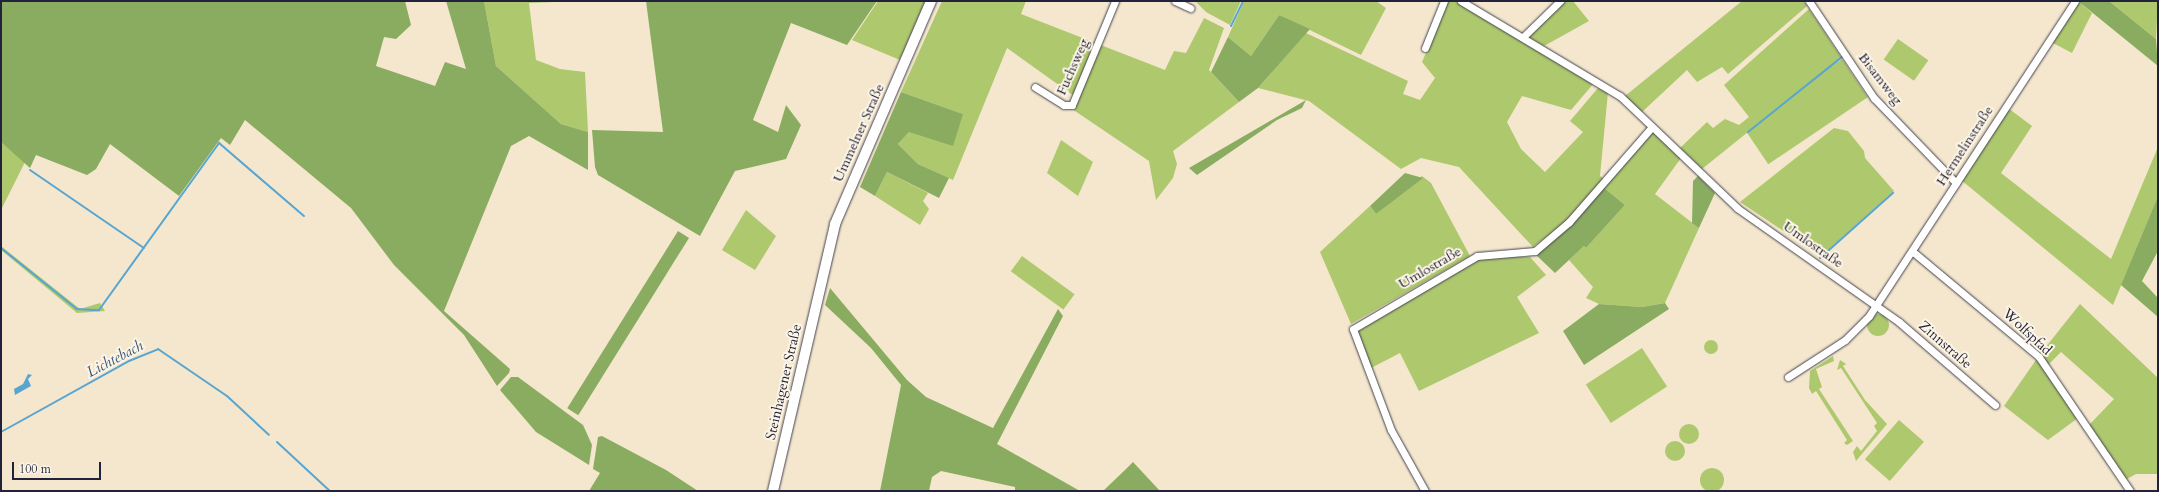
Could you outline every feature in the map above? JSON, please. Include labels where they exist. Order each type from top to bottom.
[{"type":"main road","name":"Ummelner Straße","points":[[822,280],[844,201],[931,1]]},
{"type":"main road","name":"Steinhagener Straße","points":[[774,491],[822,280]]},
{"type":"street","name":"Fuchsweg","points":[[1035,87],[1064,106],[1072,105],[1116,1]]},
{"type":"street","points":[[1175,1],[1190,8]]},
{"type":"street","points":[[1425,48],[1444,1]]},
{"type":"street","name":"Umlostraße","points":[[1461,1],[1620,96],[1737,208],[1877,306]]},
{"type":"street","points":[[1523,37],[1560,1]]},
{"type":"street","name":"Bisamweg","points":[[1809,1],[1874,98],[1956,183]]},
{"type":"street","name":"Hermelinstraße","points":[[1877,306],[2074,1]]},
{"type":"street","name":"Umlostraße","points":[[1425,491],[1391,430],[1353,328],[1477,256],[1535,251],[1569,222],[1652,127]]},
{"type":"street","name":"Wolfspfad","points":[[1912,251],[2039,357],[2130,491]]},
{"type":"street","points":[[1788,378],[1850,336],[1877,306]]},
{"type":"street","name":"Zinnstraße","points":[[1877,306],[1995,405]]},
{"type":"green space","points":[[1,1],[405,1],[411,25],[396,39],[384,37],[376,66],[435,86],[445,62],[466,69],[446,1],[484,1],[496,66],[561,124],[588,132],[588,170],[529,136],[511,146],[444,311],[510,369],[509,373],[497,386],[464,335],[394,265],[351,208],[245,120],[230,145],[221,138],[179,196],[110,144],[96,169],[87,175],[36,155],[30,168],[1,142]]},
{"type":"green space","points":[[484,1],[579,1],[529,3],[536,60],[560,69],[585,72],[588,132],[561,124],[496,66]]},
{"type":"green space","points":[[646,1],[877,1],[847,45],[791,23],[753,120],[778,132],[786,105],[801,125],[786,159],[735,171],[700,236],[598,175],[595,167],[592,130],[663,132]]},
{"type":"green space","points":[[878,1],[927,1],[900,60],[852,40]]},
{"type":"green space","points":[[942,1],[1026,1],[1021,14],[1165,70],[1174,51],[1186,53],[1204,18],[1224,28],[1209,70],[1239,102],[1173,151],[1177,164],[1173,178],[1156,200],[1149,161],[1072,109],[1077,98],[1007,48],[953,180],[918,164],[898,144],[909,132],[963,114],[901,92]]},
{"type":"green space","points":[[1195,1],[1241,1],[1230,25],[1206,12]]},
{"type":"green space","points":[[1244,1],[1376,1],[1386,8],[1361,55],[1279,15],[1251,56],[1228,37]]},
{"type":"green space","points":[[1448,1],[1456,1],[1594,83],[1571,110],[1522,96],[1507,122],[1521,149],[1545,172],[1583,132],[1570,121],[1598,88],[1608,92],[1600,176],[1604,179],[1565,222],[1533,247],[1459,167],[1421,158],[1401,169],[1309,101],[1258,88],[1306,33],[1408,81],[1403,94],[1420,100],[1435,78],[1422,62]]},
{"type":"green space","points":[[1562,1],[1573,1],[1589,21],[1544,46],[1528,37],[1533,28]]},
{"type":"green space","points":[[1742,1],[1804,1],[1807,6],[1728,74],[1722,67],[1697,82],[1687,70],[1641,113],[1625,96]]},
{"type":"green space","points":[[2078,1],[2092,13],[2072,53],[2051,42]]},
{"type":"green space","points":[[2078,1],[2109,1],[2156,39],[2158,66]]},
{"type":"green space","points":[[2109,1],[2158,1],[2156,39]]},
{"type":"green space","points":[[1809,9],[1841,57],[1702,169],[1680,148],[1707,122],[1713,128],[1725,119],[1739,125],[1749,117],[1724,85]]},
{"type":"green space","points":[[1279,15],[1310,29],[1258,88],[1239,102],[1211,72],[1228,37],[1251,56]]},
{"type":"green space","points":[[1898,39],[1928,60],[1914,81],[1884,59]]},
{"type":"green space","points":[[1842,59],[1868,97],[1768,164],[1743,126]]},
{"type":"green space","points":[[901,92],[963,114],[953,146],[909,132],[898,144],[918,164],[949,178],[939,198],[887,172],[875,196],[860,187]]},
{"type":"green space","points":[[1306,100],[1302,108],[1277,120],[1197,175],[1189,168]]},
{"type":"green space","points":[[2008,108],[2032,126],[2001,173],[2111,259],[2158,147],[2158,196],[2113,305],[1961,180]]},
{"type":"green space","points":[[1834,128],[1848,131],[1864,151],[1865,158],[1894,191],[1821,256],[1740,202]]},
{"type":"green space","points":[[1652,131],[1681,158],[1655,194],[1699,228],[1665,303],[1642,307],[1599,304],[1586,298],[1593,287],[1569,260],[1584,246],[1586,248],[1625,205],[1603,187]]},
{"type":"green space","points":[[1061,140],[1093,162],[1078,196],[1047,173]]},
{"type":"green space","points":[[1,142],[25,162],[1,210]]},
{"type":"green space","points":[[887,172],[928,193],[923,201],[929,209],[920,225],[875,196]]},
{"type":"green space","points":[[1405,173],[1423,178],[1376,214],[1370,206]]},
{"type":"green space","points":[[1422,176],[1431,183],[1470,256],[1351,324],[1320,252],[1370,206],[1376,214]]},
{"type":"green space","points":[[1698,176],[1715,193],[1699,228],[1692,223],[1693,181]]},
{"type":"green space","points":[[1603,187],[1625,205],[1586,248],[1584,246],[1555,273],[1534,253]]},
{"type":"green space","points":[[2158,196],[2158,251],[2142,281],[2158,298],[2158,317],[2121,285]]},
{"type":"green space","points":[[746,210],[776,236],[755,270],[722,250]]},
{"type":"green space","points":[[678,231],[689,238],[578,415],[567,408]]},
{"type":"green space","points":[[1,246],[80,309],[100,303],[105,311],[77,313],[1,250]]},
{"type":"green space","points":[[1022,256],[1075,294],[1063,310],[1011,271]]},
{"type":"green space","points":[[1495,256],[1530,257],[1546,275],[1517,297],[1539,333],[1419,391],[1400,353],[1371,368],[1357,333],[1359,329],[1474,261]]},
{"type":"green space","points":[[830,288],[907,380],[926,397],[993,428],[1058,309],[1063,316],[997,444],[1080,491],[1015,491],[1015,487],[941,471],[932,477],[929,491],[880,491],[901,385],[871,348],[825,305]]},
{"type":"green space","points":[[1665,303],[1669,309],[1584,365],[1563,331],[1599,304],[1642,307]]},
{"type":"green space","points":[[2080,304],[2158,378],[2158,474],[2136,474],[2125,480],[2089,425],[2114,399],[2061,352],[2048,365],[2041,353]]},
{"type":"green space","points":[[1878,314],[1886,317],[1889,325],[1886,333],[1878,336],[1870,333],[1867,325],[1870,317]]},
{"type":"green space","points":[[1708,340],[1714,340],[1718,344],[1718,350],[1714,354],[1708,354],[1704,350],[1704,344]]},
{"type":"green space","points":[[1642,348],[1667,387],[1611,423],[1586,384]]},
{"type":"green space","points":[[1833,356],[1834,361],[1816,369],[1822,387],[1819,389],[1853,441],[1847,445],[1844,443],[1847,440],[1816,391],[1812,394],[1809,388],[1810,371]]},
{"type":"green space","points":[[2038,357],[2078,418],[2048,440],[2004,406]]},
{"type":"green space","points":[[1840,360],[1846,364],[1843,366],[1865,400],[1887,424],[1856,461],[1853,452],[1857,446],[1861,451],[1877,431],[1874,426],[1877,423],[1841,368],[1837,370]]},
{"type":"green space","points":[[511,377],[518,377],[583,425],[592,445],[589,465],[536,432],[500,390]]},
{"type":"green space","points":[[1899,420],[1924,442],[1890,481],[1865,459]]},
{"type":"green space","points":[[1689,424],[1696,427],[1699,434],[1696,441],[1689,444],[1682,441],[1679,434],[1682,427]]},
{"type":"green space","points":[[602,436],[666,470],[698,491],[589,491],[600,473],[593,469],[598,437]]},
{"type":"green space","points":[[1675,441],[1682,444],[1685,451],[1682,458],[1675,461],[1668,458],[1665,451],[1668,444]]},
{"type":"green space","points":[[1133,462],[1160,491],[1103,491],[1125,470]]},
{"type":"green space","points":[[1712,468],[1721,471],[1724,480],[1721,489],[1712,492],[1703,489],[1700,480],[1703,471]]},
{"type":"water","points":[[28,374],[32,375],[28,379],[31,386],[15,395],[14,389],[23,384]]},
{"type":"waterway","points":[[1231,26],[1243,1]]},
{"type":"waterway","points":[[2158,37],[2158,43]]},
{"type":"waterway","points":[[1748,132],[1842,57]]},
{"type":"waterway","points":[[1,248],[77,309],[99,310],[219,143],[304,216]]},
{"type":"waterway","points":[[30,170],[144,248]]},
{"type":"waterway","points":[[1820,258],[1893,193]]},
{"type":"waterway","name":"Lichtebach","points":[[1,432],[129,361],[158,349],[227,396],[269,435]]},
{"type":"waterway","name":"Lichtebach","points":[[277,442],[330,491]]}]
